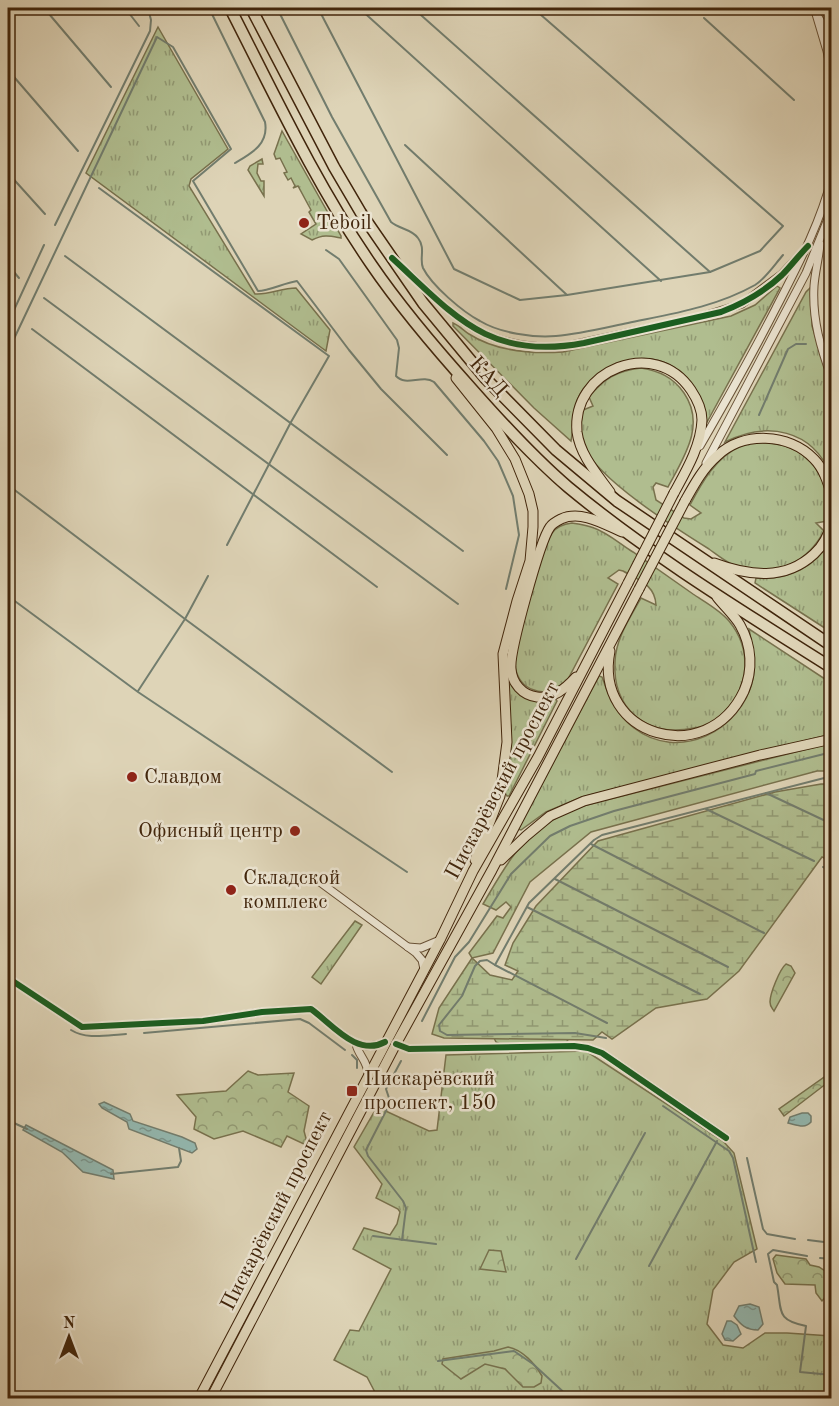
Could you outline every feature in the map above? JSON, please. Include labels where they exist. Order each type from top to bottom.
[{"type":"highway","name":"КАД","points":[[230,8],[344,222],[394,296],[432,345],[523,445],[567,486],[628,534],[711,591],[831,668]]},
{"type":"highway","name":"КАД","points":[[251,8],[334,167],[361,213],[423,303],[486,379],[556,450],[616,501],[831,646]]},
{"type":"main road","points":[[432,345],[506,443],[523,476],[533,511],[533,544],[530,561],[503,654],[507,742],[502,785],[494,812],[476,854],[473,871]]},
{"type":"main road","points":[[616,501],[584,454],[577,431],[583,401],[598,380],[613,369],[626,364],[644,362],[661,365],[674,371],[685,381],[699,403],[702,422],[693,457]]},
{"type":"main road","points":[[700,476],[717,455],[734,445],[760,438],[777,439],[798,447],[813,457],[823,472],[831,496]]},
{"type":"main road","name":"Пискарёвский проспект","points":[[199,1398],[440,940],[473,871],[538,757],[693,457]]},
{"type":"main road","name":"Пискарёвский проспект","points":[[211,1398],[396,1044],[492,870],[700,476]]},
{"type":"main road","points":[[585,667],[566,687],[546,697],[526,694],[519,688],[512,676],[512,653],[541,548],[549,528],[568,516],[590,519],[628,534]]},
{"type":"main road","points":[[701,558],[745,573],[784,572],[807,561],[818,550],[826,540],[831,522]]},
{"type":"main road","points":[[618,629],[607,664],[609,682],[623,710],[637,724],[660,734],[684,737],[699,734],[710,729],[731,712],[740,700],[750,669],[746,639],[740,625],[711,591]]},
{"type":"main road","points":[[492,870],[550,816],[584,801],[831,739]]},
{"type":"street","points":[[814,11],[831,42]]},
{"type":"street","points":[[814,11],[827,51],[831,75]]},
{"type":"street","name":"Пискарёвский проспект","points":[[693,457],[737,383],[808,246],[821,214],[831,178]]},
{"type":"street","name":"Пискарёвский проспект","points":[[700,476],[806,273],[831,209]]},
{"type":"street","points":[[821,237],[814,285],[814,308],[816,330],[831,379]]},
{"type":"street","points":[[392,258],[441,304],[476,330],[514,343],[542,348],[584,343],[732,308],[766,288],[808,246]]},
{"type":"street","points":[[317,880],[408,947],[422,960],[424,969]]},
{"type":"street","points":[[408,947],[421,948],[440,940]]},
{"type":"street","points":[[8,978],[82,1027],[202,1021],[262,1012],[311,1009],[356,1044],[372,1047],[385,1042]]},
{"type":"street","points":[[356,1044],[368,1065],[368,1074]]},
{"type":"street","points":[[396,1044],[409,1049],[574,1046],[588,1048],[602,1053],[726,1138]]},
{"type":"green space","points":[[158,27],[228,149],[191,179],[189,186],[255,294],[296,288],[330,330],[326,351],[86,173]]},
{"type":"green space","points":[[282,131],[341,238],[324,236],[312,240],[301,234],[316,224],[298,186],[293,188],[295,186],[291,178],[288,180],[284,173],[287,172],[280,158],[276,159],[274,154]]},
{"type":"green space","points":[[262,159],[263,164],[258,164],[257,173],[261,181],[264,181],[264,196],[248,170],[250,166]]},
{"type":"green space","points":[[777,286],[780,288],[706,424],[688,383],[673,367],[660,361],[629,360],[599,373],[579,396],[574,412],[571,441],[534,408],[453,326],[453,323],[480,340],[503,348],[539,353],[563,352],[731,316],[755,305]]},
{"type":"green space","points":[[811,287],[812,326],[831,388],[831,475],[823,460],[812,447],[787,433],[757,432],[725,442],[806,292]]},
{"type":"green space","points":[[641,368],[660,373],[675,383],[684,393],[693,417],[693,429],[686,453],[668,487],[656,483],[653,487],[656,500],[684,518],[691,519],[701,513],[690,505],[700,488],[717,463],[732,451],[745,444],[759,442],[790,448],[811,462],[818,472],[827,495],[827,521],[816,523],[824,531],[810,551],[791,564],[780,568],[757,571],[739,568],[639,502],[621,488],[592,459],[581,437],[583,410],[593,406],[589,397],[606,380],[618,373]]},
{"type":"green space","points":[[572,523],[591,527],[609,536],[712,606],[729,621],[742,644],[745,668],[743,680],[733,702],[713,723],[677,730],[661,728],[648,724],[626,706],[619,693],[616,678],[615,661],[618,644],[641,598],[656,605],[649,588],[640,580],[619,570],[608,578],[618,584],[567,681],[543,692],[526,686],[521,681],[515,666],[516,656],[547,542],[554,531]]},
{"type":"green space","points":[[831,539],[831,632],[755,583],[756,578],[779,577],[800,570],[818,557]]},
{"type":"green space","points":[[749,629],[831,683],[831,734],[582,797],[546,812],[521,830],[518,829],[599,676],[602,677],[623,717],[634,728],[651,738],[669,742],[688,741],[706,736],[722,727],[736,714],[746,698],[754,673]]},
{"type":"green space","points":[[508,682],[519,693],[530,699],[555,698],[557,701],[507,796],[505,793],[511,745]]},
{"type":"green space","points":[[831,743],[831,771],[817,771],[591,832],[530,882],[493,953],[472,958],[469,953],[497,916],[503,918],[511,907],[506,902],[496,910],[483,904],[504,870],[529,838],[562,815],[583,806]]},
{"type":"green space","points":[[831,784],[831,861],[822,857],[739,971],[707,999],[656,1008],[612,1039],[602,1032],[593,1040],[444,1038],[432,1034],[439,1008],[472,958],[490,975],[512,980],[518,971],[505,965],[513,943],[536,906],[598,841],[775,792]]},
{"type":"green space","points":[[355,921],[362,925],[321,984],[312,977]]},
{"type":"green space","points":[[786,964],[791,966],[795,973],[774,1011],[770,998],[778,976]]},
{"type":"green space","points":[[494,1038],[569,1038],[566,1043],[500,1044]]},
{"type":"green space","points":[[586,1051],[723,1141],[734,1153],[757,1249],[734,1262],[713,1290],[707,1324],[723,1345],[743,1348],[765,1333],[831,1336],[831,1398],[378,1398],[367,1377],[334,1360],[350,1330],[359,1331],[391,1269],[353,1249],[364,1228],[390,1235],[397,1224],[400,1212],[376,1198],[382,1184],[354,1147],[377,1107],[429,1131],[437,1130],[446,1055]]},
{"type":"green space","points":[[248,1071],[258,1075],[294,1073],[288,1092],[309,1106],[304,1131],[308,1146],[287,1136],[281,1147],[243,1131],[214,1139],[194,1129],[196,1117],[177,1095],[226,1091]]},
{"type":"green space","points":[[830,1073],[831,1080],[784,1116],[779,1109]]},
{"type":"green space","points":[[489,1250],[501,1251],[506,1272],[480,1269]]},
{"type":"green space","points":[[776,1255],[806,1259],[810,1265],[825,1271],[827,1291],[822,1301],[816,1293],[815,1285],[785,1284],[777,1273],[773,1259]]},
{"type":"green space","points":[[508,1347],[524,1354],[532,1362],[542,1376],[541,1383],[534,1387],[523,1387],[505,1369],[485,1364],[461,1379],[442,1364],[443,1359]]},
{"type":"water","points":[[104,1102],[130,1114],[133,1121],[195,1143],[197,1149],[192,1153],[129,1129],[127,1122],[102,1108],[99,1104]]},
{"type":"water","points":[[808,1113],[811,1116],[809,1124],[801,1126],[788,1123],[790,1117]]},
{"type":"water","points":[[26,1125],[113,1170],[114,1179],[83,1172],[62,1152],[23,1130]]},
{"type":"water","points":[[750,1304],[759,1307],[763,1324],[758,1330],[744,1326],[734,1316],[739,1306]]},
{"type":"water","points":[[727,1321],[737,1325],[741,1334],[733,1341],[725,1340],[722,1334]]},
{"type":"waterway","points":[[44,8],[111,87]]},
{"type":"waterway","points":[[125,8],[139,26]]},
{"type":"waterway","points":[[55,225],[150,31],[151,20],[148,8]]},
{"type":"waterway","points":[[209,8],[265,122],[266,130],[262,142],[235,163]]},
{"type":"waterway","points":[[277,8],[332,117],[391,222],[418,238],[422,246],[423,268],[448,298],[488,325],[517,334],[556,336],[592,331],[677,313],[725,299],[755,285],[767,275],[783,255]]},
{"type":"waterway","points":[[318,8],[454,269],[520,300],[567,295],[710,272],[760,251],[783,226],[533,8]]},
{"type":"waterway","points":[[359,8],[661,281]]},
{"type":"waterway","points":[[413,8],[710,272]]},
{"type":"waterway","points":[[704,18],[794,100]]},
{"type":"waterway","points":[[12,343],[157,37],[173,47],[231,149],[193,181],[258,291],[297,281],[381,389],[447,455]]},
{"type":"waterway","points":[[8,70],[78,151]]},
{"type":"waterway","points":[[405,145],[567,295]]},
{"type":"waterway","points":[[8,173],[45,214]]},
{"type":"waterway","points":[[99,188],[329,356],[291,422],[227,545]]},
{"type":"waterway","points":[[8,323],[44,245]]},
{"type":"waterway","points":[[326,250],[339,259],[397,340],[399,348],[396,376],[409,381],[424,379],[434,382],[498,461],[513,496],[519,535],[506,589]]},
{"type":"waterway","points":[[65,256],[463,551]]},
{"type":"waterway","points":[[832,261],[826,296],[832,331]]},
{"type":"waterway","points":[[8,265],[19,278]]},
{"type":"waterway","points":[[44,298],[458,604]]},
{"type":"waterway","points":[[32,329],[377,587]]},
{"type":"waterway","points":[[759,415],[788,349],[796,344],[806,344]]},
{"type":"waterway","points":[[8,485],[392,772]]},
{"type":"waterway","points":[[138,691],[185,619],[208,576]]},
{"type":"waterway","points":[[8,596],[138,692],[407,872]]},
{"type":"waterway","points":[[422,1021],[455,957],[469,942],[511,874],[550,836],[570,826],[614,811],[832,752]]},
{"type":"waterway","points":[[606,1038],[575,1033],[447,1035],[440,1031],[439,1025],[462,996],[475,966],[480,961],[487,960],[495,965],[529,903],[594,840],[602,835],[832,776]]},
{"type":"waterway","points":[[766,793],[832,824]]},
{"type":"waterway","points":[[706,809],[814,861]]},
{"type":"waterway","points":[[591,844],[764,933]]},
{"type":"waterway","points":[[823,867],[832,871]]},
{"type":"waterway","points":[[555,879],[728,967]]},
{"type":"waterway","points":[[527,907],[700,994]]},
{"type":"waterway","points":[[495,965],[607,1023]]},
{"type":"waterway","points":[[144,1033],[300,1019],[309,1023],[345,1050]]},
{"type":"waterway","points":[[71,1030],[90,1036],[126,1034]]},
{"type":"waterway","points":[[352,1055],[357,1060],[357,1068]]},
{"type":"waterway","points":[[401,1061],[386,1089],[389,1105],[366,1150],[406,1208],[402,1240]]},
{"type":"waterway","points":[[663,1106],[729,1151],[733,1158],[756,1262]]},
{"type":"waterway","points":[[8,1125],[14,1123],[27,1129]]},
{"type":"waterway","points":[[576,1259],[645,1133]]},
{"type":"waterway","points":[[649,1266],[717,1141]]},
{"type":"waterway","points":[[111,1174],[178,1167],[181,1161],[179,1148]]},
{"type":"waterway","points":[[747,1158],[763,1229],[767,1234],[795,1239]]},
{"type":"waterway","points":[[373,1236],[436,1244]]},
{"type":"waterway","points":[[808,1240],[832,1243]]},
{"type":"waterway","points":[[807,1256],[773,1250],[768,1254],[782,1313],[790,1321],[806,1326],[800,1372],[832,1375]]},
{"type":"waterway","points":[[820,1258],[832,1259]]},
{"type":"waterway","points":[[438,1361],[514,1351],[533,1364],[570,1398]]},
{"type":"cycle path","points":[[392,258],[455,315],[476,329],[498,339],[523,345],[551,347],[584,343],[721,312],[746,301],[768,287],[808,246]]},
{"type":"cycle path","points":[[8,978],[82,1027],[203,1021],[262,1012],[311,1009],[355,1042],[375,1046],[385,1042]]},
{"type":"cycle path","points":[[396,1044],[409,1049],[574,1046],[588,1048],[602,1053],[726,1138]]},
{"type":"place","name":"Teboil","points":[[304,223]]},
{"type":"place","name":"Славдом","points":[[132,777]]},
{"type":"place","name":"Офисный центр","points":[[295,831]]},
{"type":"place","name":"Складской комплекс","points":[[231,890]]},
{"type":"place","name":"Пискарёвский проспект, 150","points":[[352,1091]]}]
